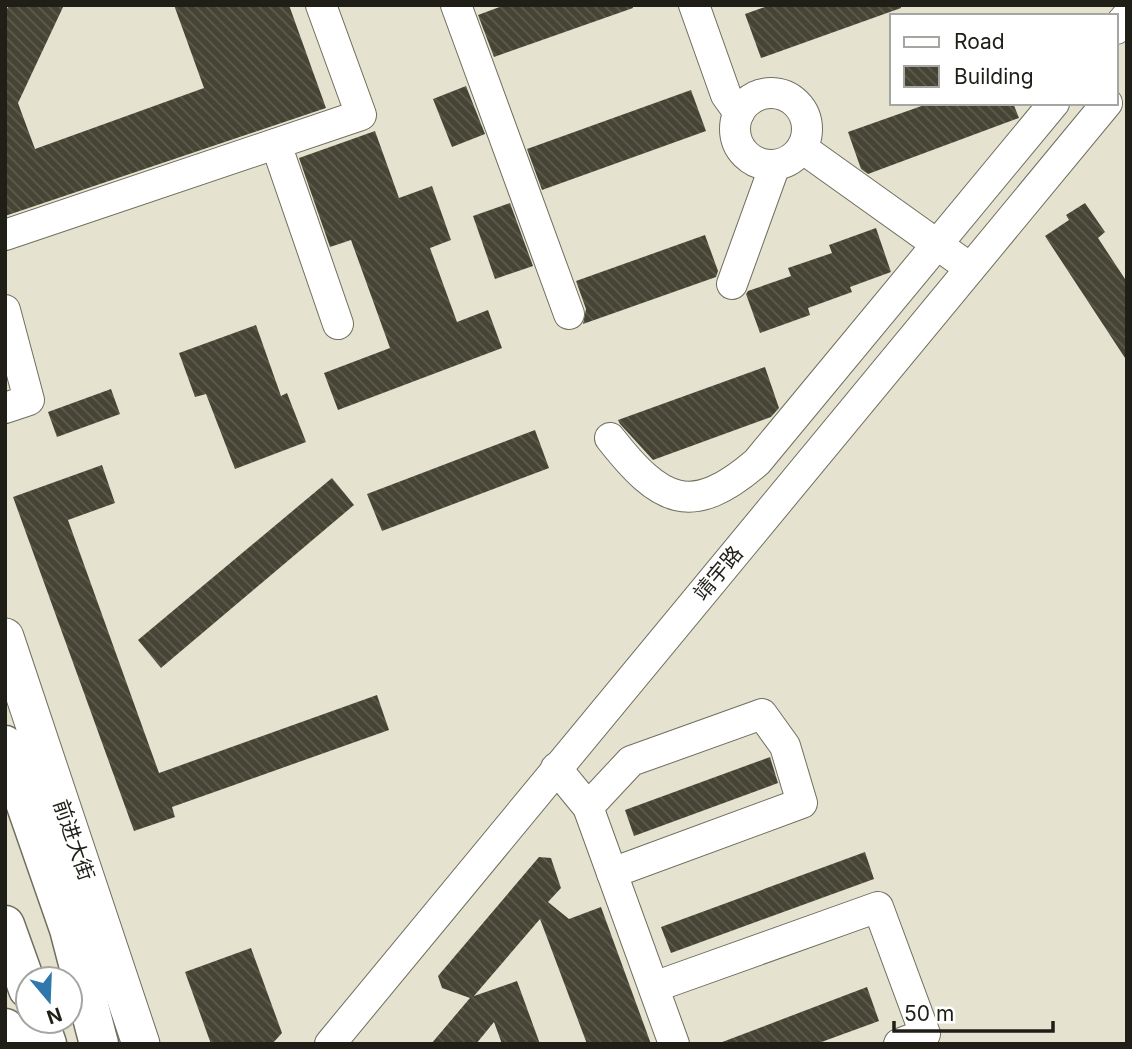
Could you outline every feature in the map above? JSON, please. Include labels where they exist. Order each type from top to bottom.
[{"type":"highway","points":[[5,746],[69,929],[99,1044]]},
{"type":"highway","points":[[5,827],[56,965]]},
{"type":"highway","points":[[5,925],[19,965]]},
{"type":"highway","points":[[5,1028],[11,1044]]},
{"type":"main road","name":"前进大街","points":[[5,636],[141,1044]]},
{"type":"street","points":[[5,235],[361,116],[321,5]]},
{"type":"street","points":[[456,5],[569,314]]},
{"type":"street","points":[[694,5],[726,95],[739,113]]},
{"type":"street","points":[[775,92],[786,95],[795,101],[807,118],[807,139],[802,148],[787,162],[758,162],[742,150],[735,132],[739,113],[754,97],[775,92]]},
{"type":"street","name":"靖宇路","points":[[330,1044],[1105,105]]},
{"type":"street","points":[[610,438],[634,468],[670,496],[701,497],[729,486],[757,462],[1046,107]]},
{"type":"street","points":[[276,144],[338,324]]},
{"type":"street","points":[[802,148],[970,268]]},
{"type":"street","points":[[732,284],[775,164]]},
{"type":"street","points":[[5,310],[29,400],[5,408]]},
{"type":"street","points":[[588,807],[631,761],[762,714],[785,746],[802,803],[612,873]]},
{"type":"street","points":[[556,768],[588,807],[674,1044]]},
{"type":"street","points":[[654,987],[878,907],[925,1034],[899,1044]]},
{"type":"building","points":[[9,5],[64,5],[18,103],[35,149],[204,88],[174,5],[289,5],[326,108],[5,216],[5,13]]},
{"type":"building","points":[[505,5],[632,5],[633,8],[494,57],[478,15]]},
{"type":"building","points":[[770,5],[901,5],[901,8],[761,58],[745,14]]},
{"type":"building","points":[[466,86],[485,134],[452,147],[433,99]]},
{"type":"building","points":[[691,90],[706,131],[542,190],[527,149]]},
{"type":"building","points":[[924,105],[1014,105],[1019,118],[868,174],[861,169],[848,132]]},
{"type":"building","points":[[375,131],[399,198],[432,186],[451,240],[430,248],[457,322],[488,310],[502,348],[338,410],[324,373],[390,348],[351,240],[330,247],[299,158]]},
{"type":"building","points":[[510,203],[533,266],[495,279],[473,216]]},
{"type":"building","points":[[1085,203],[1105,232],[1098,238],[1127,282],[1127,361],[1045,236],[1069,220],[1066,215]]},
{"type":"building","points":[[876,228],[891,272],[850,287],[852,292],[808,308],[810,315],[760,333],[746,294],[748,291],[791,276],[788,268],[832,253],[829,245]]},
{"type":"building","points":[[705,235],[718,271],[716,277],[583,324],[586,309],[576,281]]},
{"type":"building","points":[[256,325],[281,396],[287,393],[306,442],[235,469],[206,394],[195,397],[179,353]]},
{"type":"building","points":[[765,367],[779,408],[771,417],[653,460],[618,420]]},
{"type":"building","points":[[111,389],[120,414],[57,437],[48,412]]},
{"type":"building","points":[[535,430],[549,468],[382,531],[367,494]]},
{"type":"building","points":[[102,465],[115,503],[68,520],[159,773],[377,695],[389,730],[172,807],[175,817],[134,831],[13,497]]},
{"type":"building","points":[[332,478],[354,505],[161,668],[138,640]]},
{"type":"building","points":[[770,757],[778,783],[634,836],[625,810]]},
{"type":"building","points":[[865,852],[874,879],[671,953],[661,927]]},
{"type":"building","points":[[539,857],[551,858],[561,888],[548,902],[569,919],[601,907],[651,1044],[587,1044],[540,919],[474,996],[517,981],[540,1044],[502,1044],[494,1022],[476,1044],[431,1044],[470,998],[442,988],[438,976]]},
{"type":"building","points":[[251,948],[282,1033],[272,1044],[211,1044],[185,972]]},
{"type":"building","points":[[867,987],[879,1021],[816,1044],[717,1044]]}]
